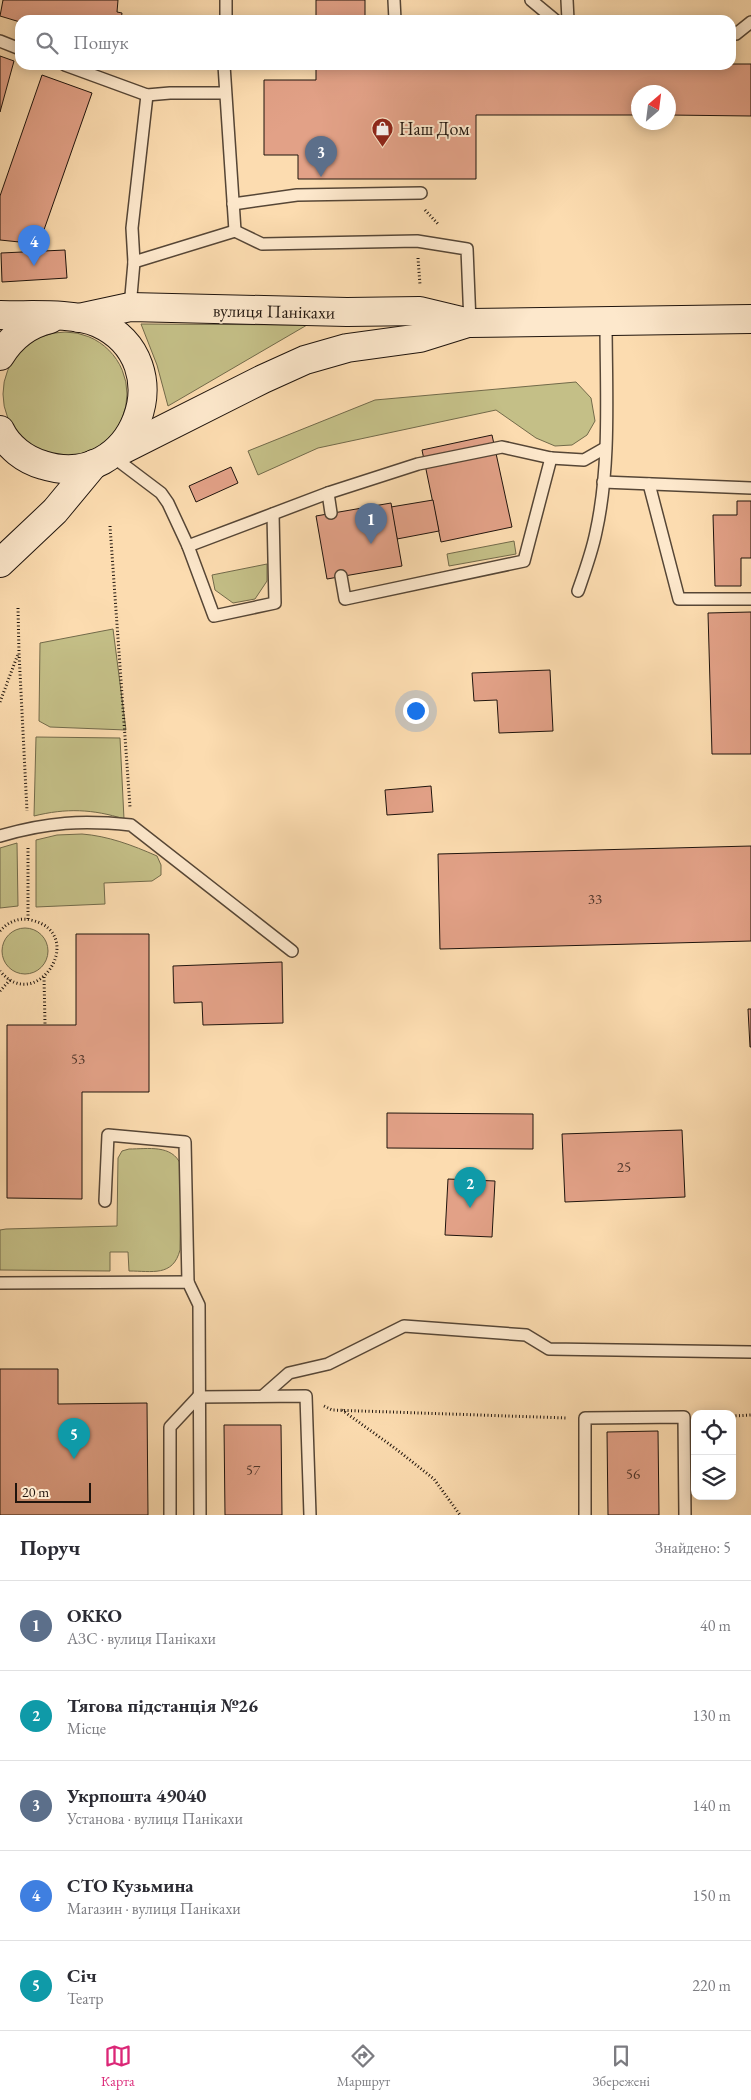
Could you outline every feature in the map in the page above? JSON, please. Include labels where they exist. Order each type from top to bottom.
[{"type":"main road","name":"вулиця Панікахи","points":[[69,317],[130,307],[347,312],[420,311],[470,323],[751,319]]},
{"type":"main road","points":[[0,315],[69,317],[98,323],[115,334],[129,348],[138,366],[142,386],[142,406],[136,424],[126,441],[103,460],[74,469],[54,469],[34,463],[17,452],[0,430]]},
{"type":"main road","points":[[0,356],[6,345],[21,331],[39,322],[69,317]]},
{"type":"main road","name":"вулиця Панікахи","points":[[0,563],[55,511],[103,460],[263,379],[305,360],[347,348],[420,338],[470,323]]},
{"type":"lane","points":[[226,0],[226,15]]},
{"type":"lane","points":[[394,0],[395,15]]},
{"type":"lane","points":[[530,0],[549,15]]},
{"type":"lane","points":[[567,0],[568,15]]},
{"type":"lane","points":[[736,34],[751,22]]},
{"type":"lane","points":[[0,41],[15,47]]},
{"type":"lane","points":[[79,70],[147,95],[170,92],[225,93]]},
{"type":"lane","points":[[224,70],[235,231]]},
{"type":"lane","points":[[130,307],[134,262],[132,228],[147,95]]},
{"type":"lane","points":[[233,204],[296,195],[422,193]]},
{"type":"lane","points":[[134,262],[235,231],[262,244],[417,241],[467,249],[470,323]]},
{"type":"lane","points":[[578,590],[597,530],[602,482],[605,448],[606,321]]},
{"type":"lane","points":[[188,546],[328,493],[418,464],[502,447],[551,458],[584,460],[605,448]]},
{"type":"lane","points":[[341,576],[345,599],[524,561],[551,458]]},
{"type":"lane","points":[[103,460],[161,493],[168,503],[188,546],[214,616],[275,602],[272,514]]},
{"type":"lane","points":[[602,482],[751,488]]},
{"type":"lane","points":[[649,484],[679,599],[751,599]]},
{"type":"lane","points":[[328,493],[331,513]]},
{"type":"lane","points":[[0,836],[28,828],[61,822],[102,822],[131,825],[292,951]]},
{"type":"lane","points":[[105,1201],[108,1135],[185,1142],[188,1282],[199,1305],[200,1515]]},
{"type":"lane","points":[[0,1284],[188,1282]]},
{"type":"lane","points":[[264,1395],[289,1373],[328,1364],[404,1326],[526,1335],[549,1349],[751,1352]]},
{"type":"lane","points":[[170,1515],[170,1427],[198,1397],[264,1395],[306,1396],[310,1515]]},
{"type":"lane","points":[[585,1515],[585,1418],[684,1417],[685,1515]]},
{"type":"path","points":[[110,526],[131,825]]},
{"type":"path","points":[[18,608],[28,828],[28,919]]},
{"type":"path","points":[[0,702],[19,653]]},
{"type":"path","points":[[0,931],[9,923],[18,920],[28,919],[39,922],[48,929],[54,938],[57,948],[56,959],[52,969],[44,977],[27,983],[10,980],[0,971]]},
{"type":"path","points":[[44,977],[45,1024]]},
{"type":"path","points":[[0,991],[10,980]]},
{"type":"path","points":[[306,1396],[332,1410],[585,1418]]},
{"type":"path","points":[[342,1410],[396,1448],[434,1479],[460,1515]]},
{"type":"path","points":[[736,1416],[751,1415]]},
{"type":"shaded area","points":[[141,324],[307,325],[168,406],[157,365]]},
{"type":"shaded area","points":[[65,332],[89,337],[100,342],[109,350],[117,359],[122,370],[127,394],[122,418],[117,429],[109,438],[100,446],[89,451],[65,456],[41,451],[30,446],[21,438],[13,429],[8,418],[3,394],[8,370],[13,359],[21,350],[30,342],[41,337]]},
{"type":"shaded area","points":[[576,382],[591,398],[595,421],[587,435],[572,445],[555,446],[536,438],[496,410],[318,448],[258,475],[248,451],[375,400]]},
{"type":"shaded area","points":[[514,541],[516,554],[449,566],[447,554]]},
{"type":"shaded area","points":[[267,564],[267,581],[255,599],[233,603],[215,590],[212,575]]},
{"type":"shaded area","points":[[113,629],[126,730],[50,727],[39,721],[40,643]]},
{"type":"shaded area","points":[[36,737],[120,738],[124,819],[101,813],[79,811],[46,813],[34,816]]},
{"type":"shaded area","points":[[82,834],[120,842],[157,856],[161,865],[161,875],[152,881],[104,883],[105,904],[36,907],[36,840],[57,835]]},
{"type":"shaded area","points":[[17,843],[18,906],[0,908],[0,848]]},
{"type":"shaded area","points":[[25,928],[38,932],[44,938],[48,951],[44,964],[38,970],[25,974],[12,970],[6,964],[2,951],[6,938],[12,932]]},
{"type":"shaded area","points":[[129,1149],[159,1149],[166,1151],[177,1158],[181,1165],[180,1250],[177,1259],[172,1265],[160,1271],[129,1271],[128,1252],[110,1252],[110,1271],[0,1270],[0,1230],[117,1226],[118,1158],[122,1151]]},
{"type":"building","points":[[3,0],[118,0],[117,12],[122,13],[122,15],[15,15],[15,20],[0,16]]},
{"type":"building","points":[[316,0],[365,0],[365,15],[316,15]]},
{"type":"building","points":[[0,56],[14,61],[0,112]]},
{"type":"building","points":[[736,64],[751,64],[751,116],[676,115],[676,85],[631,85],[631,115],[476,115],[476,179],[298,179],[298,155],[264,155],[264,80],[316,80],[316,70],[736,70]]},
{"type":"building","points":[[42,75],[92,93],[39,244],[0,240],[0,196]]},
{"type":"building","points":[[65,250],[67,278],[2,282],[1,253]]},
{"type":"building","points":[[492,435],[512,527],[441,542],[422,450]]},
{"type":"building","points":[[231,467],[238,483],[196,502],[189,486]]},
{"type":"building","points":[[433,500],[439,531],[397,539],[391,507]]},
{"type":"building","points":[[737,501],[751,501],[751,558],[741,558],[741,586],[715,586],[713,515],[737,515]]},
{"type":"building","points":[[391,503],[402,566],[327,579],[316,516]]},
{"type":"building","points":[[751,612],[751,754],[712,754],[708,613]]},
{"type":"building","points":[[550,670],[553,731],[499,733],[497,700],[474,701],[472,673]]},
{"type":"building","points":[[431,786],[433,812],[387,815],[385,790]]},
{"type":"building","points":[[751,846],[751,941],[440,949],[438,854]]},
{"type":"building","points":[[76,934],[149,934],[149,1092],[82,1092],[82,1199],[7,1198],[7,1025],[76,1025]]},
{"type":"building","points":[[282,962],[283,1023],[203,1025],[202,1002],[174,1003],[173,966]]},
{"type":"building","points":[[748,1009],[751,1009],[751,1047],[750,1047]]},
{"type":"building","points":[[387,1113],[533,1114],[533,1149],[387,1148]]},
{"type":"building","points":[[682,1130],[685,1197],[565,1202],[562,1134]]},
{"type":"building","points":[[448,1179],[495,1181],[492,1237],[445,1235]]},
{"type":"building","points":[[0,1369],[58,1369],[58,1404],[147,1403],[148,1515],[0,1515]]},
{"type":"building","points":[[224,1425],[281,1425],[282,1515],[225,1515]]},
{"type":"building","points":[[658,1431],[659,1515],[608,1515],[607,1432]]},
{"type":"place","name":"Наш Дом","points":[[383,147]]},
{"type":"place","name":"Укрпошта 49040","points":[[321,177]]},
{"type":"place","name":"СТО Кузьмина","points":[[34,266]]},
{"type":"place","name":"ОККО","points":[[371,544]]},
{"type":"place","name":"Тягова пiдстанцiя №26","points":[[470,1208]]},
{"type":"place","name":"Січ","points":[[74,1459]]}]
